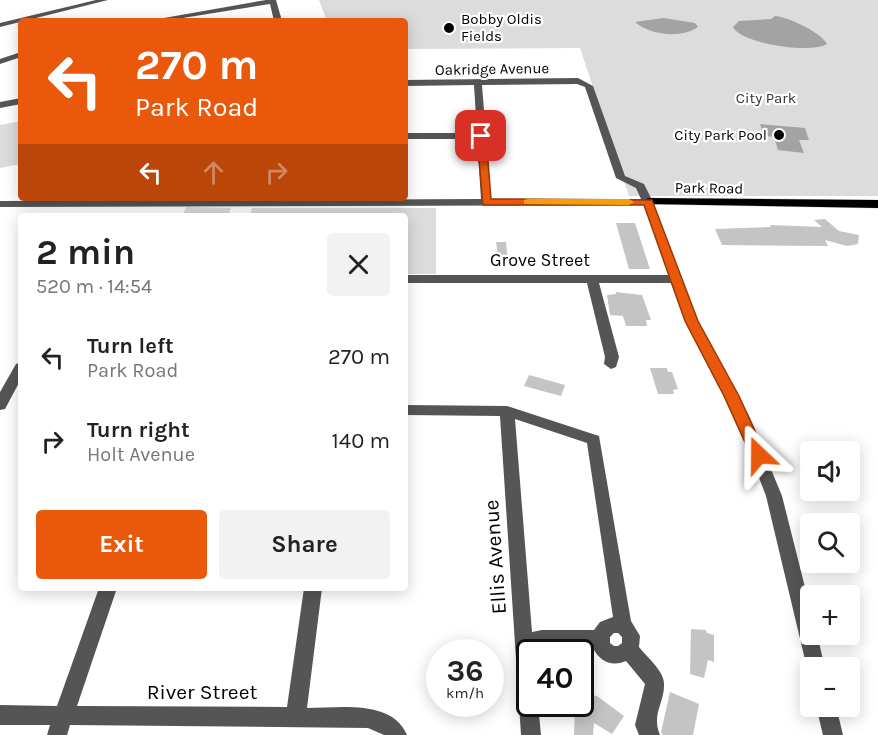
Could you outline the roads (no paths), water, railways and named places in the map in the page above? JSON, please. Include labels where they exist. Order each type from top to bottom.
[{"type":"main road","name":"Park Road","points":[[648,202],[878,204]]},
{"type":"street","points":[[29,18],[105,0]]},
{"type":"street","points":[[169,18],[273,1],[277,18]]},
{"type":"street","points":[[0,25],[18,21]]},
{"type":"street","points":[[0,62],[18,55]]},
{"type":"street","name":"Oakridge Avenue","points":[[408,83],[578,81],[589,86],[621,178],[639,186],[648,202]]},
{"type":"street","points":[[478,83],[486,202]]},
{"type":"street","points":[[0,105],[18,102]]},
{"type":"street","points":[[408,136],[481,136]]},
{"type":"street","name":"Park Road","points":[[0,204],[314,201]]},
{"type":"street","name":"Park Road","points":[[408,201],[648,202]]},
{"type":"street","points":[[648,202],[691,321],[743,418],[767,477],[784,533],[813,657]]},
{"type":"street","points":[[238,213],[241,203]]},
{"type":"street","points":[[107,213],[112,204]]},
{"type":"street","points":[[592,278],[612,357],[611,364]]},
{"type":"street","name":"Grove Street","points":[[408,279],[675,279]]},
{"type":"street","points":[[0,405],[16,384]]},
{"type":"street","points":[[408,410],[507,411],[594,440],[614,559],[622,618],[621,627]]},
{"type":"street","name":"Ellis Avenue","points":[[507,411],[524,639]]},
{"type":"street","points":[[57,735],[107,591]]},
{"type":"street","points":[[296,717],[312,591]]},
{"type":"street","points":[[606,627],[621,627],[631,638],[629,650],[623,654],[613,654],[604,648],[600,639],[606,627]]},
{"type":"street","points":[[594,639],[600,639]]},
{"type":"street","points":[[629,650],[655,682],[645,725],[650,735]]},
{"type":"street","name":"River Street","points":[[0,716],[378,719],[387,724],[397,735]]},
{"type":"street","name":"Ellis Avenue","points":[[530,717],[531,735]]},
{"type":"street","points":[[829,717],[833,735]]},
{"type":"place","name":"Bobby Oldis Fields","points":[[449,28]]},
{"type":"place","name":"City Park Pool","points":[[779,135]]},
{"type":"park label","name":"City Park","points":[[766,98]]}]
